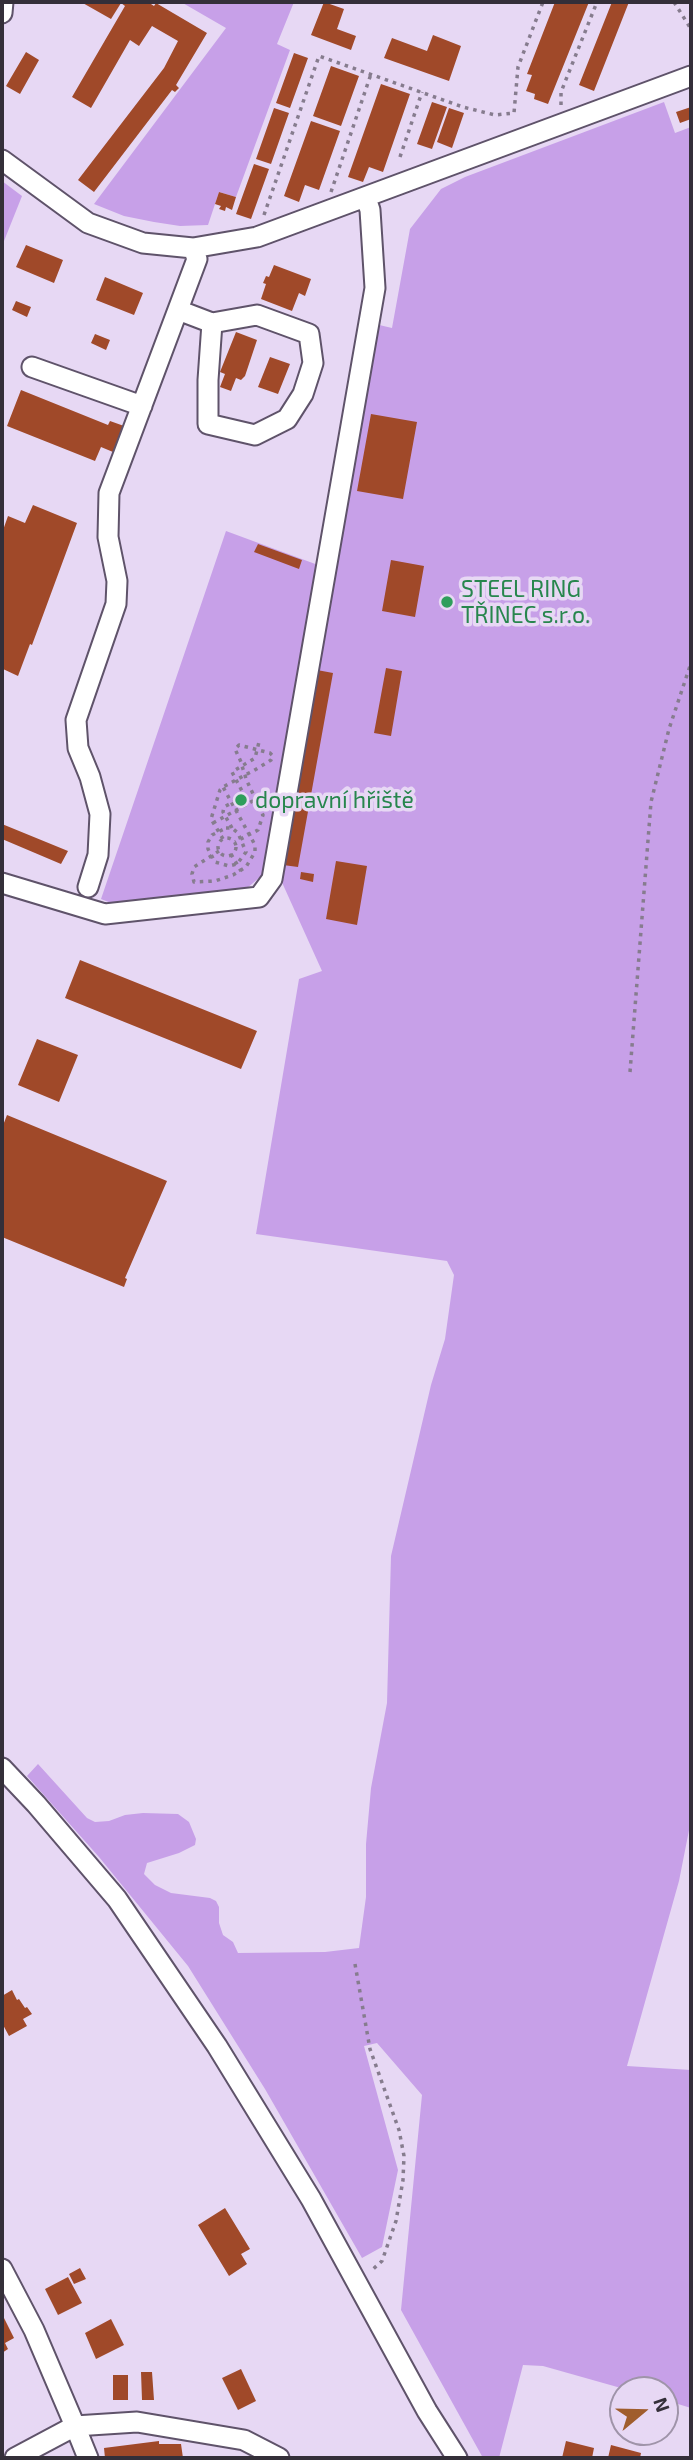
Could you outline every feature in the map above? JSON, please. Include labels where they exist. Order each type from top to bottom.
[{"type":"street","points":[[2,13],[4,2]]},
{"type":"street","points":[[2,160],[88,223],[143,243],[193,248],[257,237],[691,76]]},
{"type":"street","points":[[2,883],[106,914],[259,897],[272,879],[375,288],[370,210],[366,198]]},
{"type":"street","points":[[88,887],[98,855],[100,814],[90,777],[78,748],[76,720],[116,604],[117,580],[108,537],[109,493],[197,259],[193,248]]},
{"type":"street","points":[[178,310],[212,323],[257,315],[309,334],[313,363],[303,394],[287,419],[255,435],[208,424],[212,323]]},
{"type":"street","points":[[32,367],[142,406]]},
{"type":"street","points":[[2,1768],[117,1899],[217,2046],[265,2121],[427,2411],[457,2458]]},
{"type":"street","points":[[2,2269],[34,2330],[88,2458]]},
{"type":"street","points":[[15,2458],[75,2426],[137,2422],[244,2440],[279,2458]]},
{"type":"path","points":[[257,237],[319,56],[463,107],[495,115],[514,113],[518,68],[543,2]]},
{"type":"path","points":[[563,125],[561,93],[597,2]]},
{"type":"path","points":[[674,2],[691,29]]},
{"type":"path","points":[[324,212],[371,74]]},
{"type":"path","points":[[400,157],[422,92]]},
{"type":"path","points":[[630,1072],[651,802],[669,729],[691,663]]},
{"type":"path","points":[[232,828],[218,832],[208,842],[210,856],[222,866],[237,864],[246,852],[226,816],[224,807],[243,796],[232,772],[255,758],[259,742]]},
{"type":"path","points":[[235,842],[258,830],[262,820],[261,808],[245,775],[236,747],[239,745],[272,754],[272,768]]},
{"type":"path","points":[[223,839],[212,816],[219,793],[223,787],[271,760]]},
{"type":"path","points":[[219,851],[194,867],[194,882],[215,880],[241,871],[250,863],[256,852],[223,787]]},
{"type":"path","points":[[213,822],[257,800],[269,790]]},
{"type":"path","points":[[219,851],[219,843],[223,839],[235,842]]},
{"type":"path","points":[[219,851],[226,856],[231,854],[235,850],[235,842]]},
{"type":"path","points":[[231,854],[241,871]]},
{"type":"path","points":[[355,1965],[370,2049],[399,2130],[404,2156],[396,2221],[382,2261],[355,2281]]},
{"type":"shaded area","points":[[181,2],[294,2],[277,44],[290,50],[236,197],[219,192],[208,225],[180,226],[154,222],[124,216],[94,204],[226,28]]},
{"type":"shaded area","points":[[664,102],[675,133],[691,127],[691,1820],[679,1881],[627,2066],[691,2070],[691,2408],[679,2404],[679,2376],[609,2376],[609,2385],[543,2366],[523,2365],[499,2458],[483,2458],[401,2310],[422,2095],[377,2043],[364,2046],[398,2170],[382,2247],[362,2258],[265,2089],[188,1966],[99,1857],[27,1776],[38,1764],[87,1818],[95,1822],[143,1813],[178,1814],[189,1822],[196,1839],[195,1845],[147,1863],[144,1874],[155,1885],[171,1893],[216,1901],[223,1935],[233,1942],[238,1953],[325,1952],[359,1948],[366,1897],[366,1844],[371,1788],[387,1703],[391,1556],[431,1385],[445,1339],[454,1275],[447,1261],[256,1234],[299,979],[322,971],[280,878],[260,877],[246,889],[116,905],[101,899],[226,531],[318,565],[375,324],[392,328],[410,229],[441,189],[465,177]]},
{"type":"shaded area","points":[[2,181],[22,196],[2,246]]},
{"type":"building","points":[[81,2],[153,2],[151,4],[154,6],[156,3],[207,33],[176,85],[179,88],[175,92],[172,90],[94,192],[78,180],[164,68],[178,41],[152,26],[139,46],[130,40],[91,108],[72,97],[125,6],[121,3],[111,19]]},
{"type":"building","points":[[324,2],[344,9],[337,29],[356,36],[351,50],[311,35]]},
{"type":"building","points":[[555,2],[589,2],[548,104],[534,99],[535,94],[526,91],[532,75],[527,74]]},
{"type":"building","points":[[612,2],[629,2],[594,91],[579,85]]},
{"type":"building","points":[[433,35],[461,46],[449,81],[384,58],[392,38],[427,51]]},
{"type":"building","points":[[26,52],[39,60],[20,94],[6,86]]},
{"type":"building","points":[[294,53],[308,58],[290,108],[276,103]]},
{"type":"building","points":[[331,66],[359,76],[341,126],[313,116]]},
{"type":"building","points":[[381,84],[410,94],[383,172],[369,167],[363,182],[348,177]]},
{"type":"building","points":[[432,102],[447,107],[432,149],[417,144]]},
{"type":"building","points":[[691,107],[691,119],[680,123],[676,112]]},
{"type":"building","points":[[274,108],[289,113],[271,164],[256,159]]},
{"type":"building","points":[[449,108],[464,113],[452,148],[437,142]]},
{"type":"building","points":[[311,121],[340,131],[319,190],[305,185],[299,202],[284,196]]},
{"type":"building","points":[[254,164],[269,169],[251,219],[236,214]]},
{"type":"building","points":[[219,192],[236,197],[232,210],[226,207],[225,211],[219,209],[221,206],[215,204]]},
{"type":"building","points":[[26,245],[63,260],[54,283],[16,267]]},
{"type":"building","points":[[274,265],[311,279],[305,296],[299,293],[292,311],[261,299],[266,284],[263,283]]},
{"type":"building","points":[[105,277],[143,293],[134,315],[96,300]]},
{"type":"building","points":[[16,301],[31,307],[27,317],[12,310]]},
{"type":"building","points":[[236,332],[257,340],[245,376],[241,380],[236,378],[231,391],[220,387],[225,374],[220,372]]},
{"type":"building","points":[[95,334],[110,340],[106,350],[91,343]]},
{"type":"building","points":[[270,357],[290,364],[278,394],[258,387]]},
{"type":"building","points":[[21,390],[108,425],[110,421],[124,426],[113,452],[101,447],[95,461],[7,426]]},
{"type":"building","points":[[371,414],[417,422],[403,499],[357,491]]},
{"type":"building","points":[[33,505],[77,523],[18,676],[3,669],[2,665],[2,533],[8,516],[25,523]]},
{"type":"building","points":[[258,544],[302,560],[299,569],[254,552]]},
{"type":"building","points":[[391,560],[424,566],[415,617],[382,611]]},
{"type":"building","points":[[386,668],[402,671],[391,736],[374,733]]},
{"type":"building","points":[[317,670],[333,673],[298,867],[283,865]]},
{"type":"building","points":[[2,824],[68,851],[61,864],[2,839]]},
{"type":"building","points":[[336,861],[367,866],[357,925],[326,919]]},
{"type":"building","points":[[301,872],[314,874],[313,882],[300,879]]},
{"type":"building","points":[[80,960],[257,1031],[241,1069],[65,998]]},
{"type":"building","points":[[37,1039],[78,1055],[59,1102],[18,1085]]},
{"type":"building","points":[[7,1115],[167,1181],[125,1278],[124,1287],[2,1237],[2,1128]]},
{"type":"building","points":[[12,1990],[17,2000],[32,2014],[23,2019],[27,2026],[9,2036],[2,2023],[2,1996]]},
{"type":"building","points":[[225,2208],[250,2249],[241,2254],[247,2264],[229,2276],[198,2225]]},
{"type":"building","points":[[80,2268],[86,2279],[74,2284],[69,2274]]},
{"type":"building","points":[[68,2277],[82,2303],[58,2315],[45,2289]]},
{"type":"building","points":[[2,2314],[14,2338],[5,2343],[8,2349],[2,2353]]},
{"type":"building","points":[[111,2319],[124,2345],[96,2359],[85,2333]]},
{"type":"building","points":[[241,2369],[256,2401],[238,2410],[222,2378]]},
{"type":"building","points":[[141,2372],[152,2372],[154,2400],[142,2400]]},
{"type":"building","points":[[113,2375],[128,2375],[128,2400],[113,2400]]},
{"type":"building","points":[[159,2441],[159,2444],[181,2444],[183,2458],[105,2458],[104,2448]]},
{"type":"building","points":[[566,2441],[594,2448],[592,2458],[562,2458]]},
{"type":"building","points":[[611,2446],[641,2453],[640,2458],[608,2458]]},
{"type":"place","name":"STEEL RING TŘINEC s.r.o.","points":[[447,602]]},
{"type":"place","name":"dopravní hřiště","points":[[241,800]]}]
